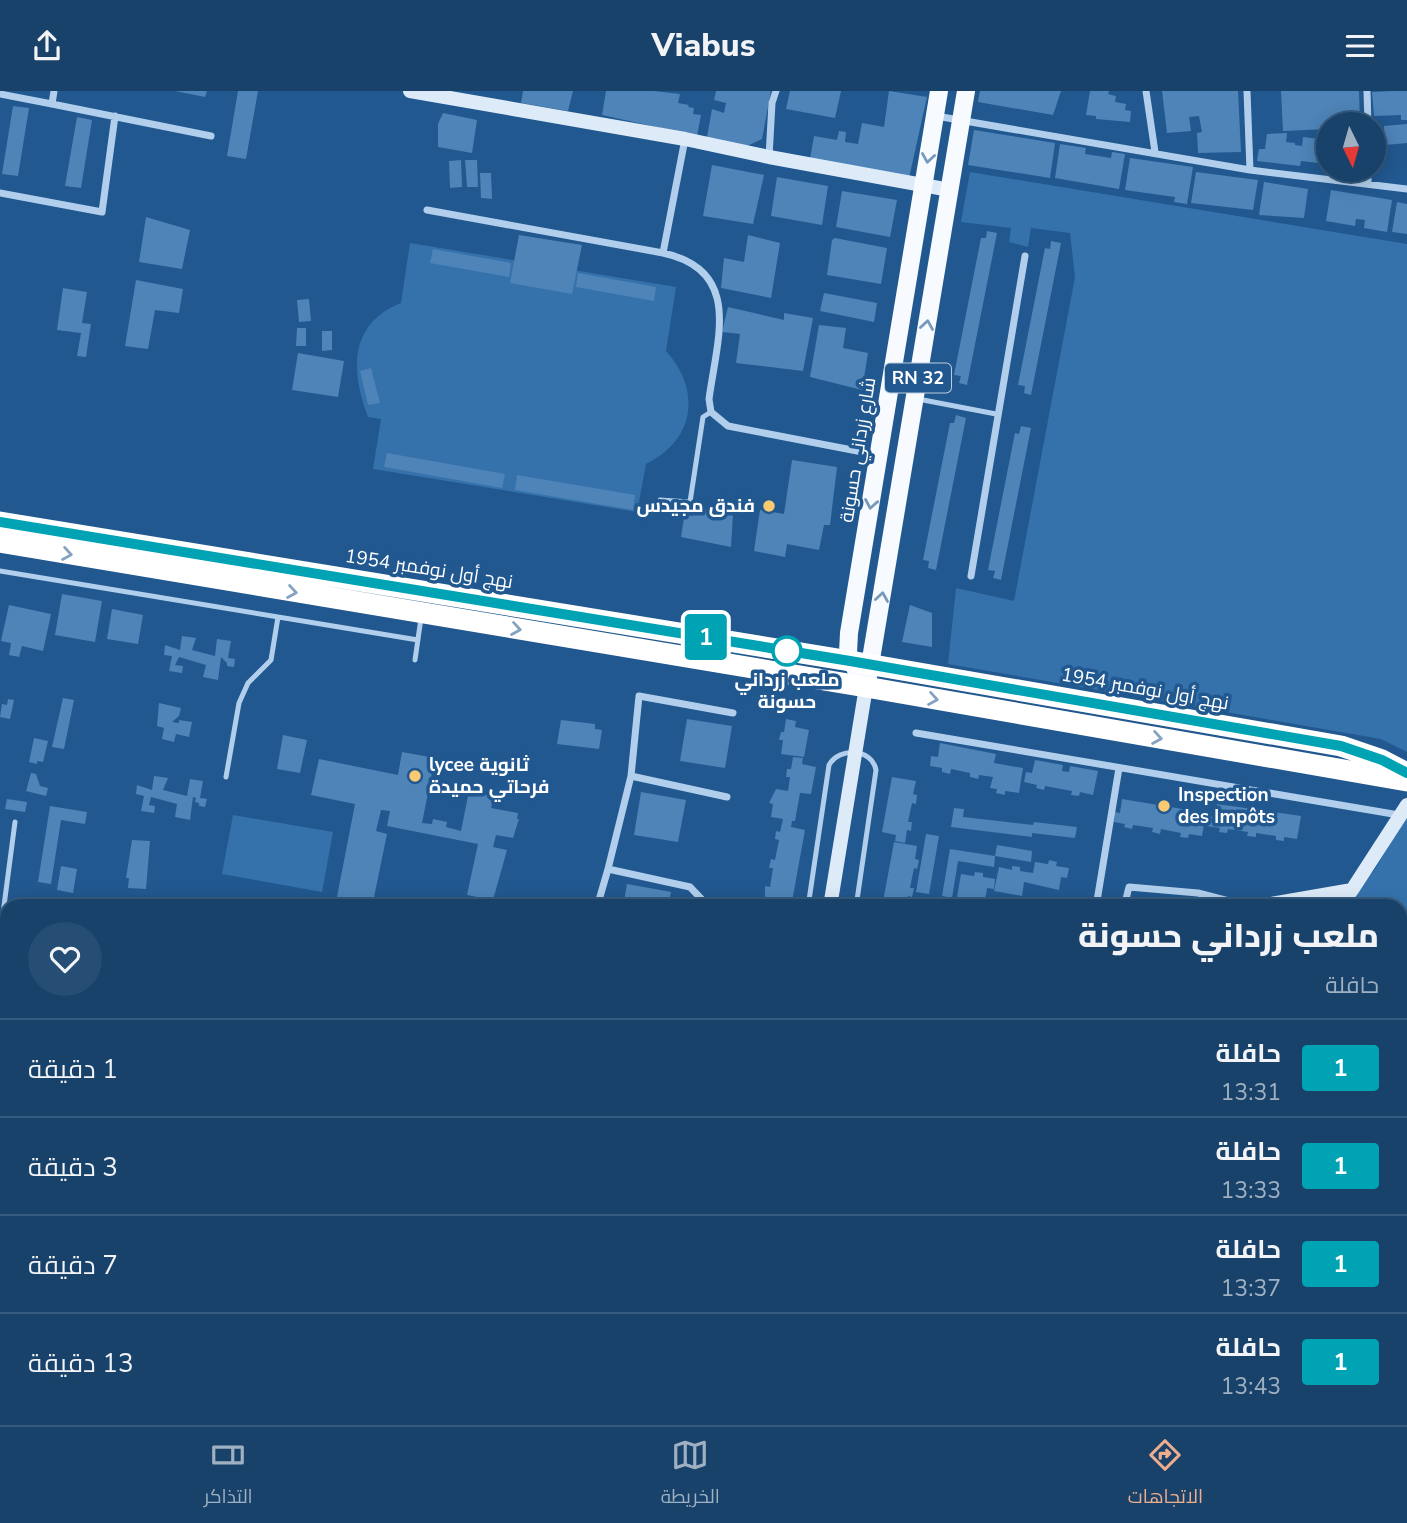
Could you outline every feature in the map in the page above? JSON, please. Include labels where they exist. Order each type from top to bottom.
[{"type":"highway","name":"نهج أول نوفمبر 1954","points":[[0,522],[123,553],[422,613],[1407,781]]},
{"type":"highway","name":"نهج أول نوفمبر 1954","points":[[0,542],[123,553],[425,591],[1341,746],[1382,760],[1407,773]]},
{"type":"main road","name":"شارع زرداني حسونة","points":[[860,663],[848,653],[849,633],[939,91]]},
{"type":"main road","name":"شارع زرداني حسونة","points":[[866,687],[860,663],[905,461],[966,91]]},
{"type":"main road","points":[[879,455],[905,461]]},
{"type":"street","points":[[52,104],[54,91]]},
{"type":"street","points":[[410,91],[458,95],[950,190]]},
{"type":"street","points":[[769,157],[772,103],[776,91]]},
{"type":"street","points":[[1146,91],[1155,152]]},
{"type":"street","points":[[1247,91],[1250,170]]},
{"type":"street","points":[[1367,91],[1368,112]]},
{"type":"street","points":[[0,94],[211,137]]},
{"type":"street","points":[[935,115],[1250,170],[1407,189]]},
{"type":"street","points":[[0,193],[102,212],[115,116]]},
{"type":"street","points":[[663,253],[685,139]]},
{"type":"street","points":[[427,210],[663,253],[691,261],[704,272],[721,307],[709,399],[711,412],[728,426],[879,455]]},
{"type":"street","points":[[971,576],[996,414],[1025,255]]},
{"type":"street","name":"شارع زرداني حسونة","points":[[831,899],[866,687]]},
{"type":"street","points":[[599,899],[631,776],[639,696],[733,713]]},
{"type":"street","points":[[916,733],[1119,768],[1403,810],[1345,899]]},
{"type":"street","points":[[1097,899],[1119,768]]},
{"type":"street","points":[[631,776],[727,797]]},
{"type":"street","points":[[608,869],[690,887],[701,899]]},
{"type":"street","points":[[1126,899],[1129,887],[1198,893],[1222,899]]},
{"type":"street","points":[[1300,899],[1352,890]]},
{"type":"lane","points":[[915,398],[996,414]]},
{"type":"lane","points":[[660,500],[690,502],[703,417],[711,412]]},
{"type":"lane","points":[[0,571],[418,640]]},
{"type":"lane","points":[[415,660],[425,591]]},
{"type":"lane","points":[[226,777],[239,703],[248,683],[271,660],[278,617]]},
{"type":"lane","points":[[809,899],[829,765],[836,755],[854,753],[871,759],[876,770],[857,899]]},
{"type":"lane","points":[[6,899],[15,822]]},
{"type":"shaded area","points":[[970,172],[1407,244],[1407,752],[1381,739],[948,664],[956,588],[1014,601],[1075,277],[1070,233],[1031,228],[1028,247],[1009,242],[1011,228],[961,222]]},
{"type":"shaded area","points":[[410,243],[676,287],[666,351],[685,382],[688,413],[684,428],[675,441],[663,454],[646,464],[637,512],[373,469],[381,419],[368,417],[362,400],[357,367],[358,351],[371,323],[401,303]]},
{"type":"shaded area","points":[[233,815],[333,832],[322,892],[222,874]]},
{"type":"shaded area","points":[[1407,815],[1407,899],[1350,899],[1375,869]]},
{"type":"building","points":[[175,91],[207,91],[205,97]]},
{"type":"building","points":[[238,91],[258,91],[246,159],[227,156]]},
{"type":"building","points":[[523,91],[573,91],[568,111],[521,103]]},
{"type":"building","points":[[606,91],[680,94],[678,103],[689,105],[688,107],[694,108],[693,114],[701,115],[697,136],[602,115]]},
{"type":"building","points":[[716,91],[771,91],[762,139],[747,146],[707,137],[712,109],[724,113],[726,103],[714,100]]},
{"type":"building","points":[[790,91],[841,91],[835,118],[786,109]]},
{"type":"building","points":[[889,91],[927,97],[909,178],[810,159],[814,136],[837,140],[839,131],[846,132],[845,142],[858,144],[862,123],[884,127]]},
{"type":"building","points":[[980,91],[1061,91],[1053,115],[978,102]]},
{"type":"building","points":[[1090,91],[1109,91],[1108,94],[1116,96],[1115,102],[1126,104],[1125,110],[1131,111],[1130,122],[1096,119],[1096,116],[1086,115]]},
{"type":"building","points":[[1162,91],[1238,91],[1241,152],[1198,153],[1197,133],[1202,132],[1199,116],[1189,117],[1191,131],[1167,133]]},
{"type":"building","points":[[1281,91],[1359,91],[1360,112],[1316,112],[1316,130],[1283,131]]},
{"type":"building","points":[[1407,91],[1407,120],[1401,120],[1401,115],[1386,116],[1386,112],[1374,112],[1372,92]]},
{"type":"building","points":[[13,106],[29,108],[18,176],[2,174]]},
{"type":"building","points":[[443,113],[477,120],[472,153],[438,147],[438,124]]},
{"type":"building","points":[[77,117],[92,120],[81,188],[65,186]]},
{"type":"building","points":[[1407,124],[1407,143],[1386,145],[1386,126]]},
{"type":"building","points":[[974,130],[1055,143],[1050,178],[968,165]]},
{"type":"building","points":[[1287,133],[1286,142],[1302,146],[1303,137],[1316,139],[1316,163],[1301,161],[1300,166],[1257,161],[1259,149],[1265,149],[1267,134]]},
{"type":"building","points":[[1060,144],[1086,148],[1085,154],[1111,158],[1112,152],[1125,154],[1119,189],[1055,178]]},
{"type":"building","points":[[1130,158],[1193,167],[1187,204],[1174,202],[1175,197],[1125,190]]},
{"type":"building","points":[[461,160],[462,187],[450,188],[449,161]]},
{"type":"building","points":[[465,160],[477,160],[478,187],[467,187]]},
{"type":"building","points":[[712,165],[764,175],[753,224],[703,216]]},
{"type":"building","points":[[1196,172],[1258,180],[1253,210],[1191,203]]},
{"type":"building","points":[[480,173],[491,173],[492,199],[481,198]]},
{"type":"building","points":[[777,177],[828,186],[822,225],[771,216]]},
{"type":"building","points":[[1264,182],[1308,189],[1304,218],[1259,215]]},
{"type":"building","points":[[1331,190],[1392,200],[1387,232],[1364,228],[1365,220],[1356,219],[1355,226],[1326,221]]},
{"type":"building","points":[[842,191],[897,200],[890,237],[836,227]]},
{"type":"building","points":[[1397,202],[1407,204],[1407,234],[1392,232]]},
{"type":"building","points":[[146,217],[190,230],[182,269],[139,262]]},
{"type":"building","points":[[987,231],[997,233],[967,385],[959,383],[961,376],[954,375],[981,238],[986,238]]},
{"type":"building","points":[[519,235],[582,245],[572,294],[510,283]]},
{"type":"building","points":[[748,235],[780,243],[771,298],[721,288],[724,258],[744,262]]},
{"type":"building","points":[[835,238],[887,248],[881,284],[827,275],[832,240]]},
{"type":"building","points":[[1051,241],[1061,243],[1031,395],[1024,393],[1025,386],[1018,385],[1045,248],[1050,249]]},
{"type":"building","points":[[433,249],[511,263],[509,277],[430,263]]},
{"type":"building","points":[[578,273],[656,287],[654,301],[576,287]]},
{"type":"building","points":[[136,280],[183,289],[179,313],[155,310],[148,349],[125,346]]},
{"type":"building","points":[[63,288],[87,292],[82,323],[91,324],[86,357],[77,356],[81,333],[57,330]]},
{"type":"building","points":[[824,293],[877,303],[874,322],[820,311]]},
{"type":"building","points":[[309,299],[311,321],[299,322],[297,300]]},
{"type":"building","points":[[728,307],[784,320],[784,313],[813,318],[803,371],[736,363],[740,334],[722,332]]},
{"type":"building","points":[[819,325],[846,328],[843,348],[868,353],[862,390],[810,377]]},
{"type":"building","points":[[297,328],[306,328],[306,346],[296,346]]},
{"type":"building","points":[[322,331],[332,331],[332,350],[322,351]]},
{"type":"building","points":[[298,353],[344,361],[338,397],[292,390]]},
{"type":"building","points":[[371,368],[380,403],[368,405],[360,371]]},
{"type":"building","points":[[956,415],[966,418],[936,570],[928,568],[929,561],[923,560],[950,423],[954,423]]},
{"type":"building","points":[[1021,426],[1031,428],[1001,580],[993,578],[995,571],[988,570],[1015,433],[1019,434]]},
{"type":"building","points":[[387,453],[505,474],[502,488],[384,467]]},
{"type":"building","points":[[792,460],[837,467],[830,525],[824,525],[819,550],[787,544],[785,557],[754,551],[760,510],[784,514]]},
{"type":"building","points":[[517,475],[635,495],[633,510],[515,490]]},
{"type":"building","points":[[686,505],[733,515],[731,547],[681,537]]},
{"type":"building","points":[[62,594],[102,601],[95,642],[55,635]]},
{"type":"building","points":[[9,605],[51,614],[43,651],[22,646],[19,657],[9,655],[11,643],[1,641]]},
{"type":"building","points":[[910,605],[932,613],[932,647],[902,642]]},
{"type":"building","points":[[112,609],[143,615],[138,644],[107,639]]},
{"type":"building","points":[[182,636],[196,638],[192,650],[215,656],[217,639],[231,641],[228,658],[235,659],[234,667],[227,666],[221,657],[218,680],[203,677],[206,665],[179,657],[175,665],[183,666],[182,673],[169,671],[172,656],[164,655],[165,645],[180,650]]},
{"type":"building","points":[[63,698],[74,700],[64,749],[52,747]]},
{"type":"building","points":[[8,699],[14,700],[10,719],[0,717],[2,704],[7,705]]},
{"type":"building","points":[[159,703],[181,708],[179,716],[172,722],[192,722],[189,737],[176,734],[174,742],[162,739],[164,728],[157,726]]},
{"type":"building","points":[[687,719],[732,726],[725,768],[680,761]]},
{"type":"building","points":[[786,719],[796,721],[795,727],[809,730],[804,757],[781,754],[783,740],[779,740],[781,732],[784,732]]},
{"type":"building","points":[[561,720],[595,724],[595,729],[602,730],[599,749],[557,744]]},
{"type":"building","points":[[283,735],[307,740],[300,773],[277,769]]},
{"type":"building","points":[[34,738],[48,741],[43,762],[37,761],[37,764],[29,762]]},
{"type":"building","points":[[940,743],[996,754],[994,763],[1023,768],[1019,793],[996,793],[997,789],[990,788],[993,777],[979,775],[978,779],[970,777],[970,773],[951,769],[950,774],[942,772],[942,768],[930,766],[931,756],[938,757]]},
{"type":"building","points":[[402,752],[435,758],[422,823],[432,824],[433,819],[447,822],[446,827],[461,831],[469,791],[494,796],[491,808],[518,813],[519,819],[513,838],[496,835],[493,847],[507,850],[493,899],[467,895],[478,844],[387,826],[390,811],[381,810],[376,831],[387,834],[374,899],[337,899],[355,804],[311,795],[319,759],[398,775]]},
{"type":"building","points":[[793,757],[803,758],[802,764],[816,767],[811,794],[800,793],[795,821],[792,821],[791,827],[805,830],[792,899],[765,899],[765,886],[770,887],[773,868],[769,868],[771,859],[775,860],[779,840],[775,839],[776,831],[780,832],[783,819],[771,817],[773,804],[769,803],[776,789],[788,791],[790,777],[786,777],[787,769],[791,769]]},
{"type":"building","points":[[1035,760],[1063,765],[1062,771],[1069,772],[1070,766],[1098,771],[1093,795],[1080,792],[1079,796],[1071,795],[1072,791],[1045,786],[1044,790],[1024,782],[1026,772],[1032,773]]},
{"type":"building","points":[[31,773],[36,774],[40,786],[48,788],[46,796],[26,791]]},
{"type":"building","points":[[154,776],[168,778],[163,790],[187,796],[190,779],[203,781],[200,798],[207,799],[205,807],[199,806],[193,797],[190,820],[175,817],[177,804],[151,797],[149,805],[155,806],[154,813],[141,811],[144,796],[136,794],[137,785],[152,790]]},
{"type":"building","points":[[892,777],[916,781],[913,794],[917,795],[916,804],[912,803],[908,822],[912,822],[911,831],[907,830],[905,843],[895,841],[896,835],[882,832]]},
{"type":"building","points":[[641,792],[686,800],[678,842],[634,835]]},
{"type":"building","points":[[7,799],[27,802],[25,812],[5,809]]},
{"type":"building","points":[[1122,799],[1206,813],[1202,836],[1189,834],[1188,838],[1180,837],[1181,833],[1161,829],[1160,834],[1152,832],[1153,828],[1133,825],[1132,829],[1124,827],[1125,824],[1114,822],[1115,812],[1120,813]]},
{"type":"building","points":[[1217,804],[1301,816],[1297,839],[1284,837],[1284,841],[1276,840],[1276,836],[1256,833],[1256,837],[1247,836],[1248,832],[1228,829],[1227,833],[1219,832],[1220,828],[1207,826],[1208,816],[1215,817]]},
{"type":"building","points":[[50,806],[87,812],[85,824],[61,820],[51,884],[38,882]]},
{"type":"building","points":[[954,808],[964,809],[963,817],[1077,827],[1075,838],[1032,833],[1032,837],[951,827]]},
{"type":"building","points":[[926,834],[939,836],[929,894],[916,892]]},
{"type":"building","points":[[132,840],[150,841],[146,889],[128,888],[129,878],[126,878]]},
{"type":"building","points":[[894,842],[917,846],[915,859],[919,860],[917,869],[914,868],[910,888],[914,888],[912,897],[883,899]]},
{"type":"building","points":[[997,845],[1032,851],[1031,862],[995,856]]},
{"type":"building","points":[[950,849],[995,856],[994,867],[958,861],[952,898],[942,896]]},
{"type":"building","points":[[1049,860],[1057,862],[1056,866],[1069,868],[1067,878],[1061,877],[1059,890],[1024,882],[1022,896],[994,891],[999,867],[1012,870],[1012,866],[1020,867],[1020,871],[1033,873],[1035,862],[1048,864]]},
{"type":"building","points":[[61,866],[77,869],[73,893],[57,890]]},
{"type":"building","points":[[975,872],[983,873],[983,877],[995,879],[994,889],[987,888],[985,899],[957,897],[961,874],[974,876]]},
{"type":"building","points":[[627,884],[671,892],[670,899],[624,899]]},
{"type":"bus line","name":"1","points":[[0,522],[850,661],[1341,746],[1365,753],[1407,773]]},
{"type":"place","name":"فندق مجيدس","points":[[769,506]]},
{"type":"place","name":"ملعب زرداني حسونة","points":[[787,651]]},
{"type":"place","name":"lycee ثانوية فرحاتي حميدة","points":[[415,776]]},
{"type":"place","name":"Inspection des Impôts","points":[[1164,806]]}]
